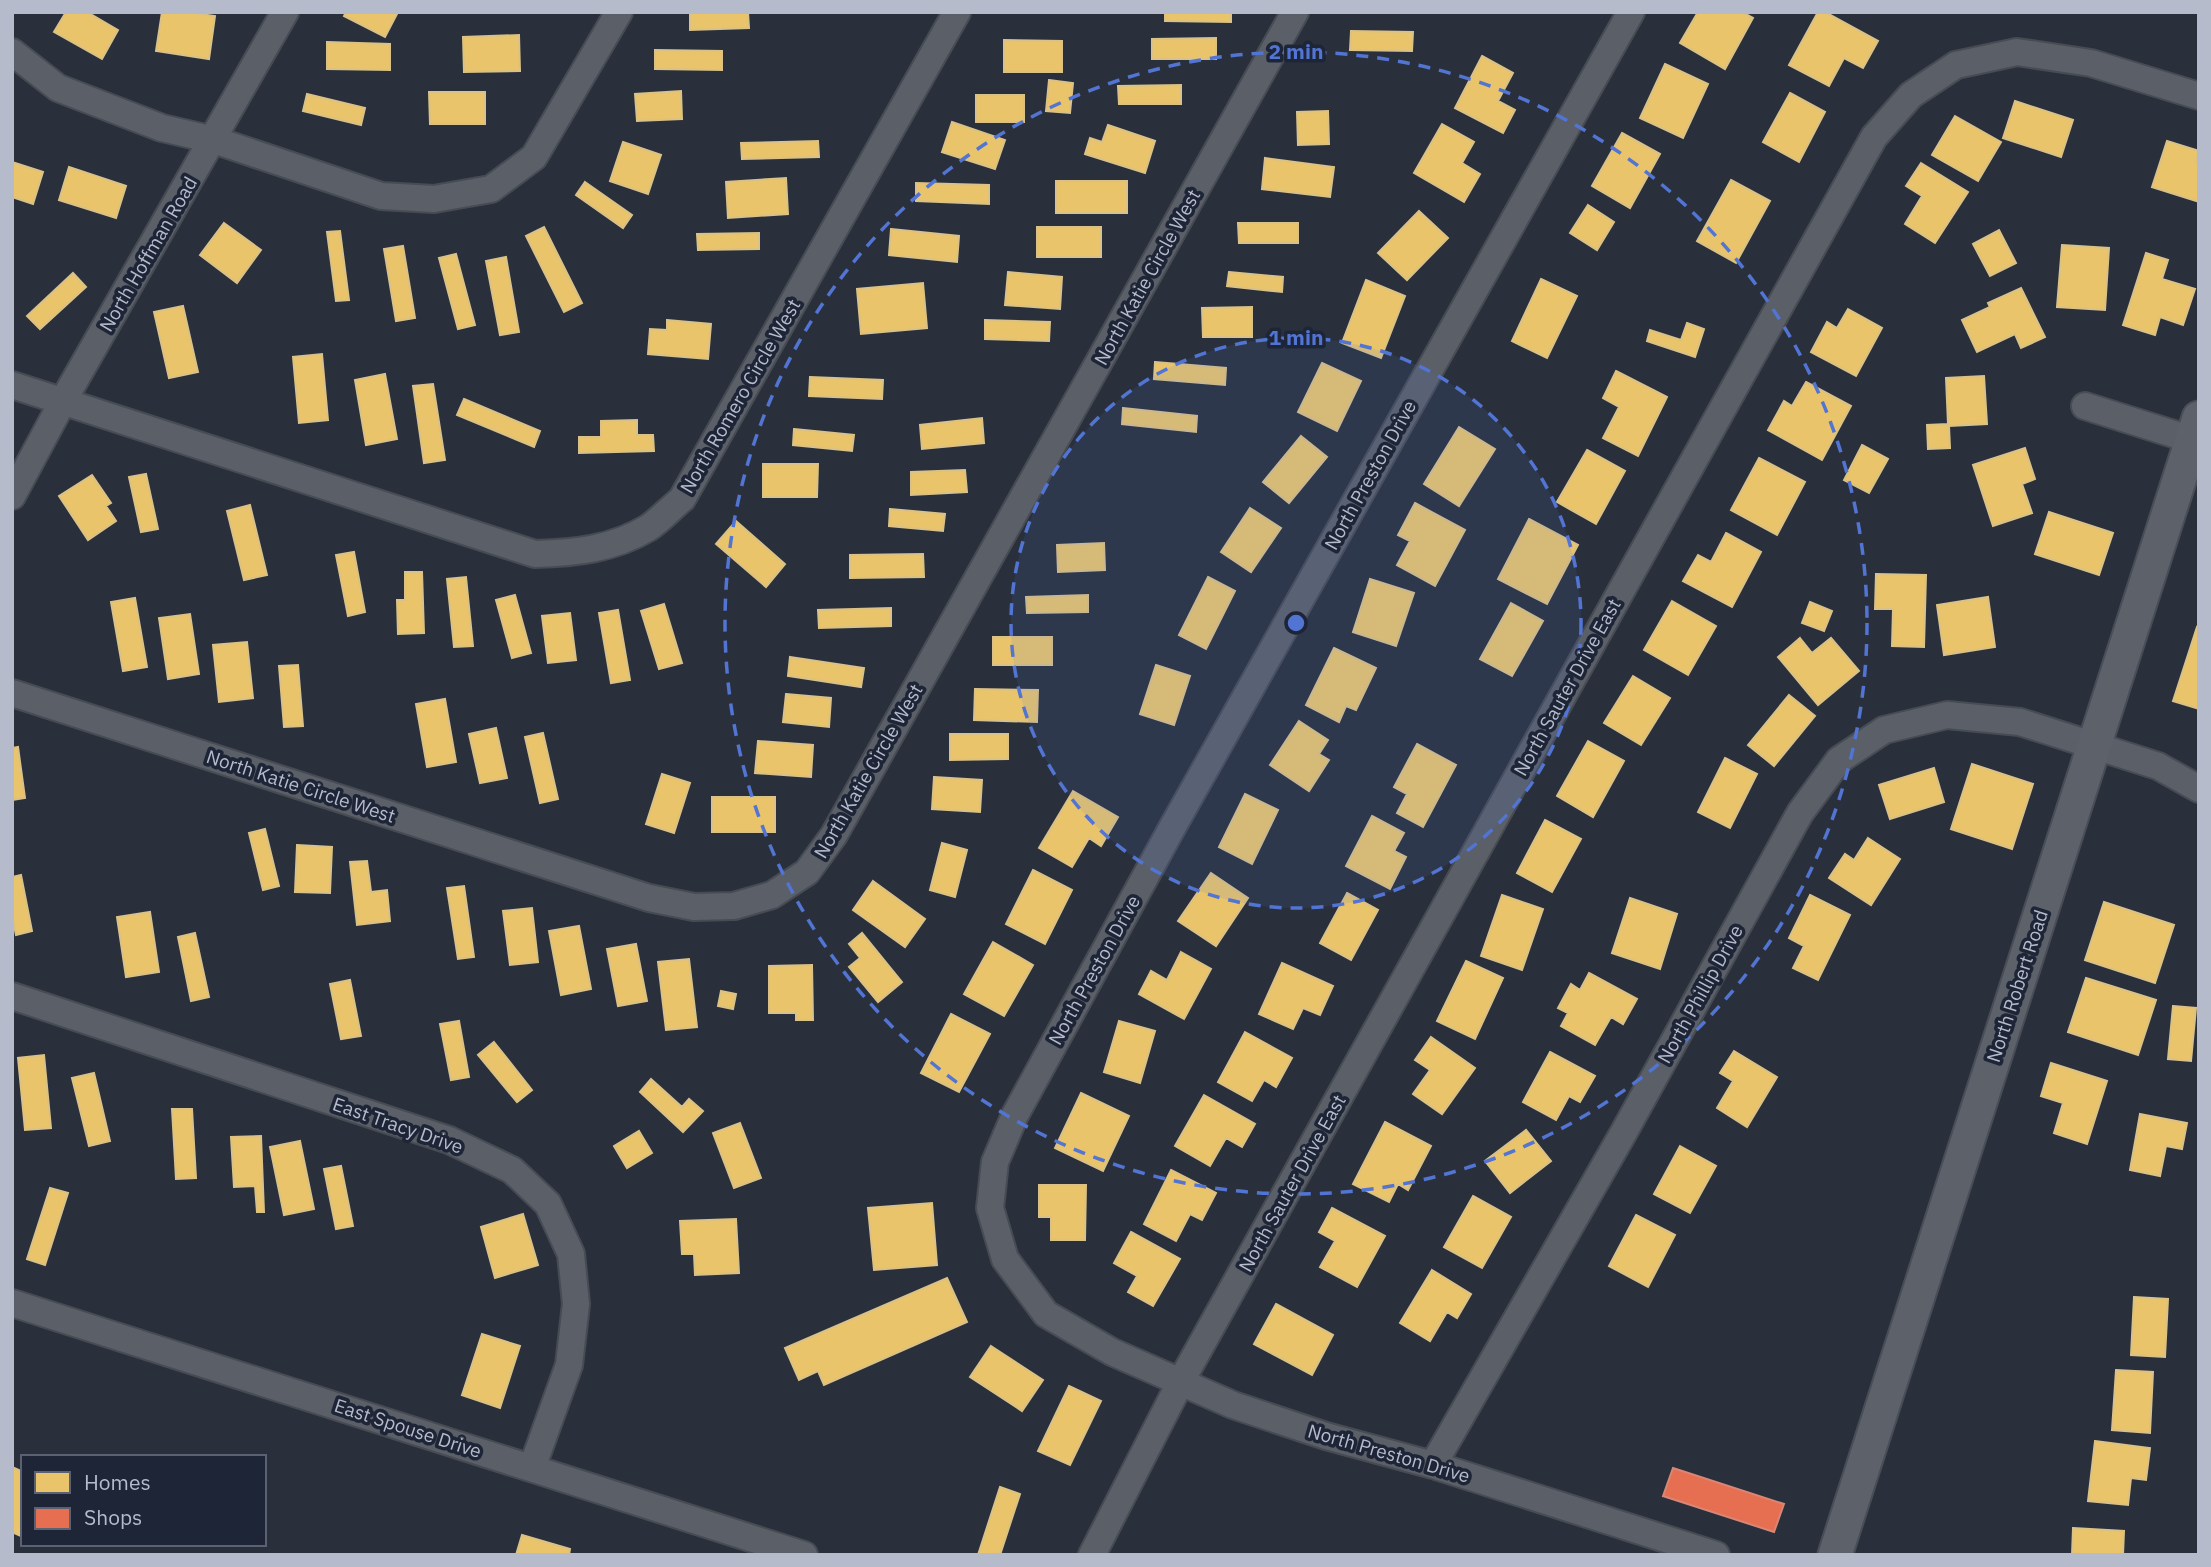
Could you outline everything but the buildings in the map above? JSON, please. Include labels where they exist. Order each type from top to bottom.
[{"type":"main road","name":"North Robert Road","points":[[1835,1555],[2093,745],[2196,433]]},
{"type":"street","name":"North Hoffman Road","points":[[12,496],[63,401],[285,12]]},
{"type":"street","points":[[12,52],[58,88],[162,128],[214,140],[380,196],[434,200],[491,189],[534,157],[619,12]]},
{"type":"street","name":"North Romero Circle West","points":[[12,385],[535,554],[578,553],[623,541],[650,526],[682,499],[957,12]]},
{"type":"street","name":"North Katie Circle West","points":[[12,693],[649,898],[694,907],[734,905],[772,895],[807,873],[834,835],[1295,12]]},
{"type":"street","name":"North Preston Drive","points":[[1632,12],[1171,828],[1015,1115],[995,1162],[990,1208],[1005,1259],[1046,1314],[1112,1352],[1233,1405],[1716,1555]]},
{"type":"street","name":"North Sauter Drive East","points":[[1092,1555],[1180,1383],[1874,137],[1912,95],[1956,65],[2017,52],[2091,63],[2199,96]]},
{"type":"street","points":[[2085,406],[2196,433]]},
{"type":"street","name":"North Phillip Drive","points":[[1433,1465],[1624,1132],[1800,813],[1839,760],[1884,730],[1947,715],[2020,723],[2158,766],[2199,789]]},
{"type":"street","name":"East Tracy Drive","points":[[12,996],[449,1140],[512,1170],[548,1204],[572,1254],[576,1304],[569,1365],[532,1468]]},
{"type":"street","name":"East Spouse Drive","points":[[14,1308],[802,1554]]}]
